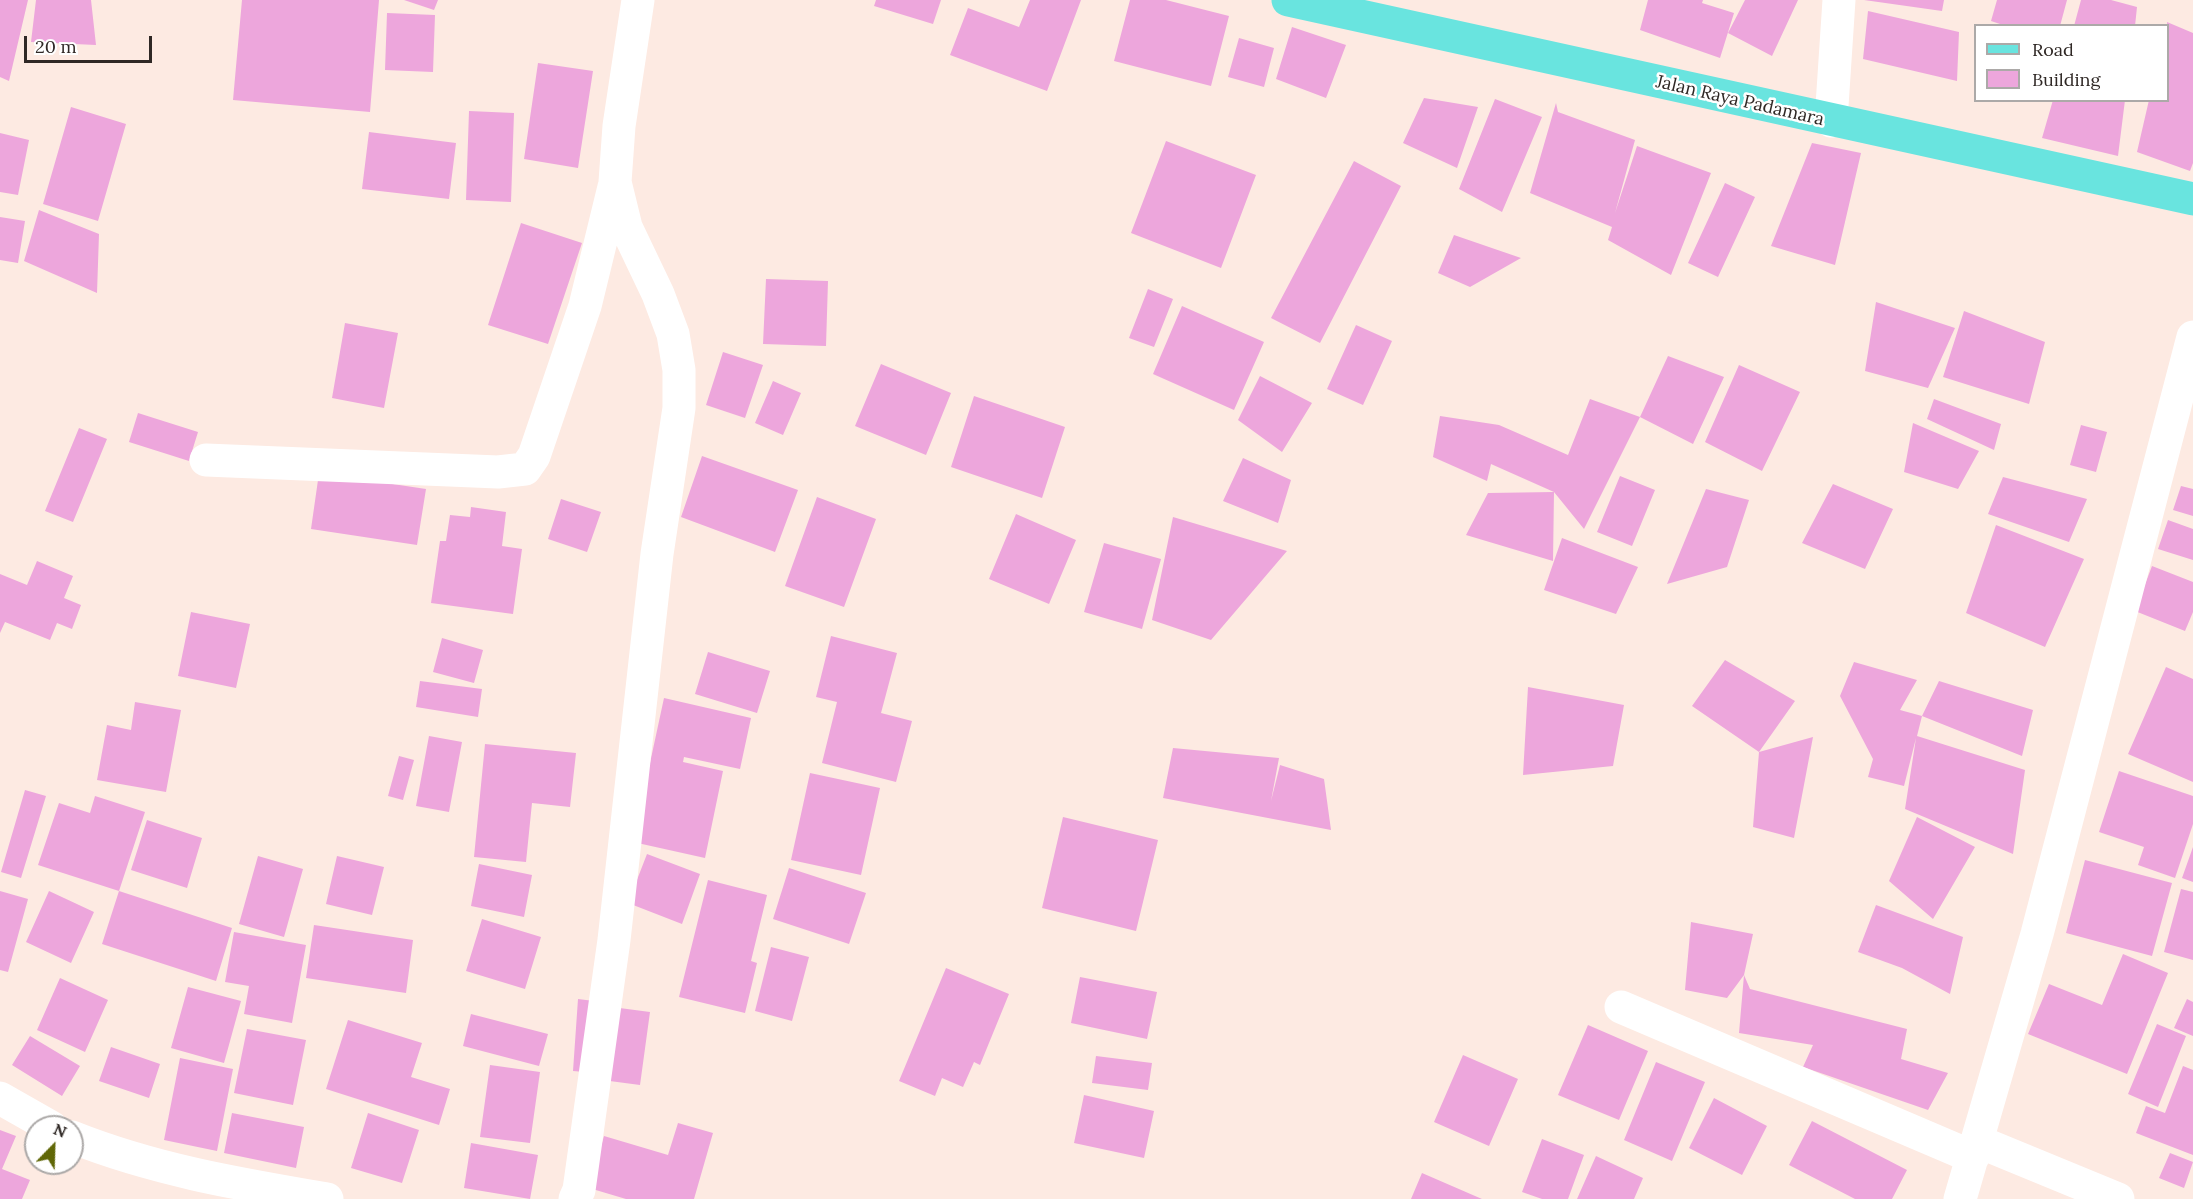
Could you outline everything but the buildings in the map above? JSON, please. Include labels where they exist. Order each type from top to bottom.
[{"type":"main road","name":"Jalan Raya Padamara","points":[[1288,0],[2193,199]]},
{"type":"street","points":[[206,460],[498,472],[525,469],[534,456],[585,306],[615,182],[619,126],[638,0]]},
{"type":"street","points":[[1831,121],[1839,0]]},
{"type":"street","points":[[574,1199],[579,1190],[596,1081],[657,554],[679,408],[679,370],[673,334],[658,294],[626,227],[615,182]]},
{"type":"street","points":[[1960,1199],[2037,934],[2193,337]]},
{"type":"street","points":[[1621,1007],[1975,1149],[2118,1199]]},
{"type":"street","points":[[0,1098],[30,1115]]},
{"type":"street","points":[[84,1141],[158,1167],[235,1184],[327,1199]]}]
